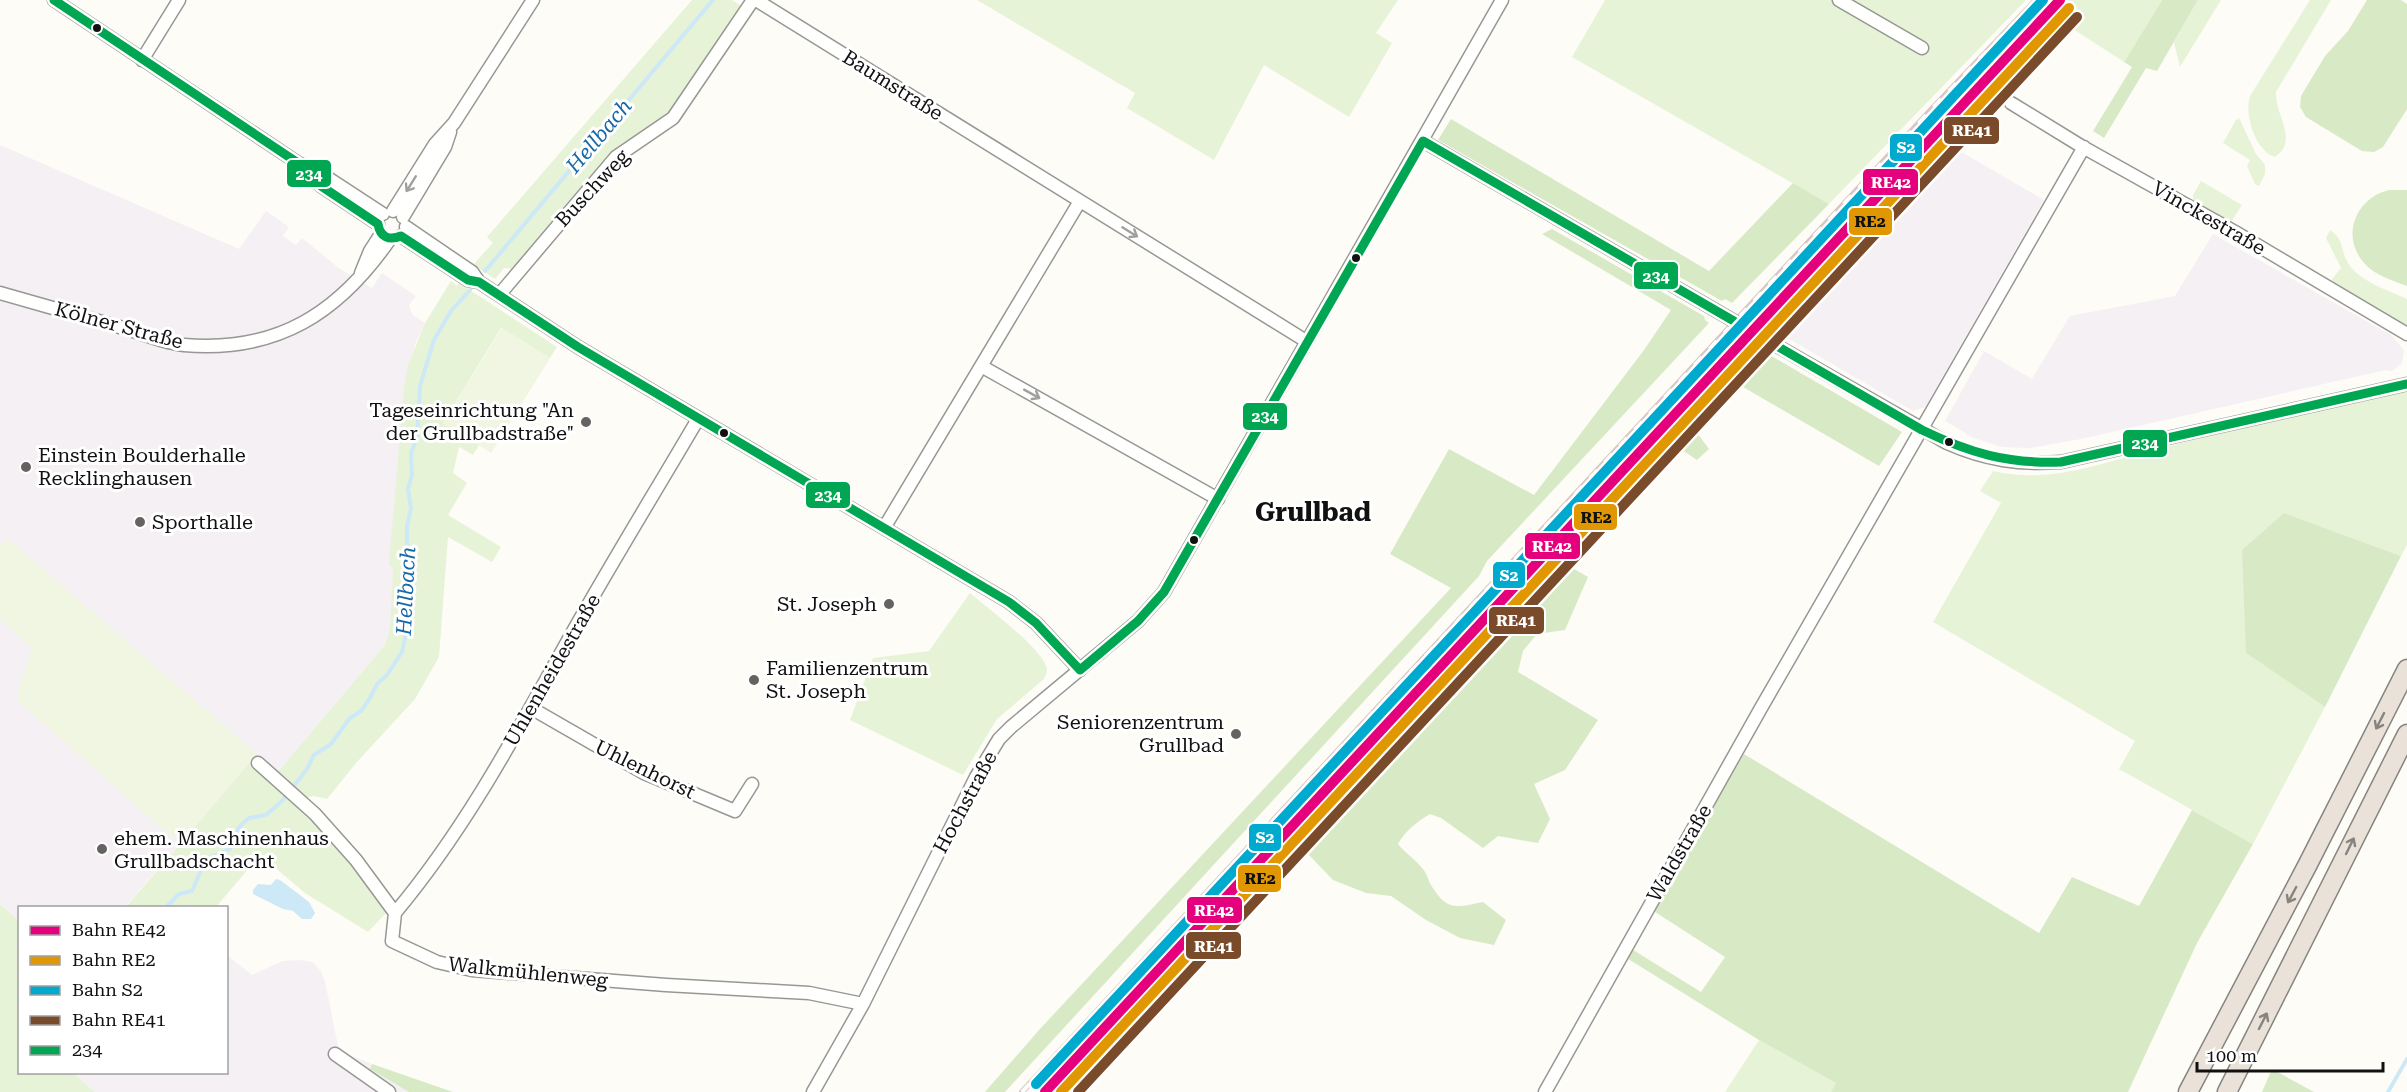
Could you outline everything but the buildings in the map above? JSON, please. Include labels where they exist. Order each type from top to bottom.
[{"type":"highway","points":[[2188,1092],[2407,669]]},
{"type":"highway","points":[[2228,1092],[2407,734]]},
{"type":"street","points":[[54,0],[298,163],[321,186],[392,225],[468,280],[479,282],[578,347],[1009,602],[1036,622],[1080,670]]},
{"type":"street","points":[[142,60],[179,0]]},
{"type":"street","name":"Kölner Straße","points":[[0,293],[182,345],[223,345],[261,341],[310,321],[330,307],[372,265],[435,144],[454,123],[533,0]]},
{"type":"street","name":"Baumstraße","points":[[754,0],[1306,341]]},
{"type":"street","name":"Buschweg","points":[[499,295],[616,156],[673,117],[754,0]]},
{"type":"street","name":"Hochstraße","points":[[813,1092],[862,1004],[989,753],[1011,727],[1138,621],[1164,592],[1502,0]]},
{"type":"street","points":[[1839,0],[1922,48]]},
{"type":"street","name":"Vinckestraße","points":[[2011,103],[2407,334]]},
{"type":"street","points":[[1423,141],[1922,430],[1971,453],[2030,464],[2061,462],[2407,384]]},
{"type":"street","name":"Waldstraße","points":[[1545,1092],[1647,908],[2084,147]]},
{"type":"street","points":[[884,528],[1080,201]]},
{"type":"street","points":[[981,366],[1218,499]]},
{"type":"street","name":"Uhlenheidestraße","points":[[395,913],[455,834],[531,708],[576,626],[698,419]]},
{"type":"street","name":"Uhlenhorst","points":[[531,708],[645,773],[735,811],[752,784]]},
{"type":"street","points":[[258,764],[300,800],[356,860],[395,913]]},
{"type":"street","name":"Walkmühlenweg","points":[[395,913],[392,941],[437,962],[472,970],[809,993],[862,1004]]},
{"type":"street","points":[[335,1054],[389,1092]]},
{"type":"shaded area","points":[[1939,139],[2044,200],[1925,407],[1913,411],[1765,325]]},
{"type":"shaded area","points":[[0,145],[239,249],[266,211],[289,227],[283,236],[296,245],[302,238],[340,269],[372,288],[382,273],[416,296],[409,305],[410,309],[413,315],[425,323],[415,344],[404,388],[390,627],[385,645],[276,774],[257,754],[126,906],[18,906],[18,920],[0,904]]},
{"type":"shaded area","points":[[2213,234],[2391,335],[2404,350],[2402,363],[2392,371],[2386,370],[2081,439],[2030,448],[2002,447],[1974,438],[1945,421],[1984,351],[2032,379],[2070,316],[2175,296]]},
{"type":"shaded area","points":[[228,956],[252,975],[282,961],[312,962],[321,971],[325,981],[339,1051],[372,1064],[370,1069],[409,1092],[95,1092],[74,1074],[228,1074]]},
{"type":"green space","points":[[692,0],[732,0],[741,6],[667,114],[612,151],[513,269],[504,268],[495,279],[473,265],[493,243],[487,237]]},
{"type":"green space","points":[[977,0],[1398,0],[1376,33],[1392,43],[1349,117],[1264,65],[1214,160],[1127,108],[1135,93]]},
{"type":"green space","points":[[1605,0],[2026,0],[1829,204],[1572,57]]},
{"type":"green space","points":[[2069,0],[2162,0],[2124,62],[2053,16]]},
{"type":"green space","points":[[2162,0],[2198,0],[2157,71],[2146,68],[2104,138],[2093,131],[2132,67],[2124,62]]},
{"type":"green space","points":[[2198,0],[2221,0],[2180,67],[2174,42]]},
{"type":"green space","points":[[2310,0],[2331,0],[2276,92],[2276,100],[2286,135],[2282,150],[2275,157],[2262,147],[2253,131],[2249,112],[2250,96]]},
{"type":"green space","points":[[2367,0],[2401,0],[2407,4],[2407,109],[2383,147],[2374,152],[2362,151],[2306,117],[2300,107],[2301,96],[2325,56],[2348,31]]},
{"type":"green space","points":[[2239,118],[2256,154],[2265,165],[2265,174],[2259,186],[2255,184],[2247,166],[2250,160],[2223,143]]},
{"type":"green space","points":[[1451,119],[1709,271],[1793,183],[1829,204],[1732,303],[1725,299],[1722,301],[1438,140]]},
{"type":"green space","points":[[2201,181],[2242,205],[2231,222],[2193,200],[2193,195]]},
{"type":"green space","points":[[2389,190],[2407,190],[2407,286],[2369,268],[2357,254],[2353,243],[2355,220],[2360,210],[2377,194]]},
{"type":"green space","points":[[1552,229],[1704,316],[1709,323],[1487,561],[1479,576],[1005,1092],[985,1092],[1039,1030],[1451,588],[1390,554],[1449,449],[1534,495],[1644,350],[1671,310],[1542,234]]},
{"type":"green space","points":[[2330,230],[2338,238],[2347,261],[2355,272],[2376,286],[2407,299],[2407,327],[2333,283],[2332,279],[2341,268],[2326,238]]},
{"type":"green space","points":[[451,281],[457,286],[459,283],[557,347],[550,358],[501,328],[443,423],[479,445],[473,455],[459,447],[453,473],[467,483],[448,515],[501,547],[492,562],[448,537],[439,657],[415,699],[357,762],[327,799],[314,796],[303,798],[276,774],[385,645],[390,627],[393,568],[389,564],[408,365],[425,323]]},
{"type":"green space","points":[[502,328],[550,358],[491,453],[443,423]]},
{"type":"green space","points":[[1749,343],[1902,432],[1879,466],[1738,384],[1695,430],[1709,449],[1697,460],[1682,451],[1659,446],[1656,443]]},
{"type":"green space","points":[[2407,391],[2407,545],[2401,556],[2284,513],[2246,653],[2325,707],[2253,844],[2119,769],[2135,741],[1933,622],[2001,503],[1980,491],[1993,471],[2014,475],[2056,474],[2282,418]]},
{"type":"green space","points":[[2284,513],[2401,556],[2325,707],[2246,653],[2242,550]]},
{"type":"green space","points":[[7,538],[257,754],[180,844],[20,703],[17,696],[32,649],[0,619],[0,546]]},
{"type":"green space","points":[[1552,556],[1588,577],[1565,630],[1537,634],[1523,651],[1518,672],[1598,720],[1565,770],[1534,784],[1550,819],[1538,843],[1498,836],[1483,848],[1441,818],[1430,814],[1412,827],[1398,844],[1423,870],[1431,885],[1447,903],[1452,906],[1465,906],[1483,902],[1506,920],[1494,945],[1460,938],[1426,920],[1391,896],[1366,893],[1333,880],[1308,854],[1293,863],[1281,864],[1271,857]]},
{"type":"green space","points":[[970,593],[1027,641],[1044,662],[1047,670],[1044,679],[997,719],[963,775],[850,720],[873,658],[929,651]]},
{"type":"green space","points":[[257,754],[259,757],[253,764],[303,807],[351,863],[386,913],[368,932],[305,893],[260,855],[217,906],[127,906]]},
{"type":"green space","points":[[1744,754],[2039,933],[2072,877],[2139,906],[2192,810],[2253,844],[2197,943],[2128,1092],[1831,1092],[1836,1083],[1759,1040],[1625,957],[1630,948],[1701,992],[1725,957],[1652,910]]},
{"type":"green space","points":[[0,904],[18,920],[18,1074],[74,1074],[95,1092],[0,1092]]},
{"type":"green space","points":[[1759,1040],[1837,1083],[1831,1092],[1725,1092]]},
{"type":"green space","points":[[372,1064],[453,1092],[409,1092],[370,1069]]},
{"type":"green space","points":[[2272,1069],[2314,1092],[2262,1092]]},
{"type":"water","points":[[276,879],[309,902],[315,913],[311,919],[302,919],[293,911],[283,909],[253,894],[258,884],[271,885]]},
{"type":"waterway","name":"Hellbach","points":[[485,271],[713,0]]},
{"type":"waterway","name":"Hellbach","points":[[167,906],[179,894],[192,891],[206,859],[230,849],[243,823],[249,818],[266,815],[282,801],[307,769],[314,755],[331,744],[350,718],[361,711],[377,684],[387,675],[402,652],[405,638],[410,557],[407,542],[407,526],[411,509],[408,489],[412,475],[411,453],[417,438],[420,386],[434,340],[451,311],[470,290]]},
{"type":"waterway","points":[[2388,1092],[2407,1059]]},
{"type":"railway","points":[[1022,1092],[1929,112],[2036,0]]},
{"type":"rail line","name":"S2","points":[[1036,1084],[2043,0]]},
{"type":"rail line","name":"RE42","points":[[1045,1092],[2060,0]]},
{"type":"rail line","name":"RE2","points":[[1061,1092],[2069,8]]},
{"type":"rail line","name":"RE41","points":[[1078,1092],[2077,17]]},
{"type":"transit line","name":"234","points":[[54,0],[298,163],[321,186],[378,224],[386,237],[401,236],[468,280],[479,282],[578,347],[1009,602],[1036,623],[1080,670]]},
{"type":"transit line","name":"234","points":[[1423,141],[1922,430],[1956,445],[1989,455],[2023,461],[2061,462],[2407,384]]},
{"type":"transit line","name":"234","points":[[1080,670],[1138,621],[1164,592],[1423,141]]},
{"type":"place","name":"Tageseinrichtung \"An der Grullbadstraße\"","points":[[586,422]]},
{"type":"place","name":"Einstein Boulderhalle Recklinghausen","points":[[26,467]]},
{"type":"place","name":"Sporthalle","points":[[140,522]]},
{"type":"place","name":"St. Joseph","points":[[889,604]]},
{"type":"place","name":"Familienzentrum St. Joseph","points":[[754,680]]},
{"type":"place","name":"Seniorenzentrum Grullbad","points":[[1236,734]]},
{"type":"place","name":"ehem. Maschinenhaus Grullbadschacht","points":[[102,849]]},
{"type":"district","name":"Grullbad","points":[[1313,512]]}]
